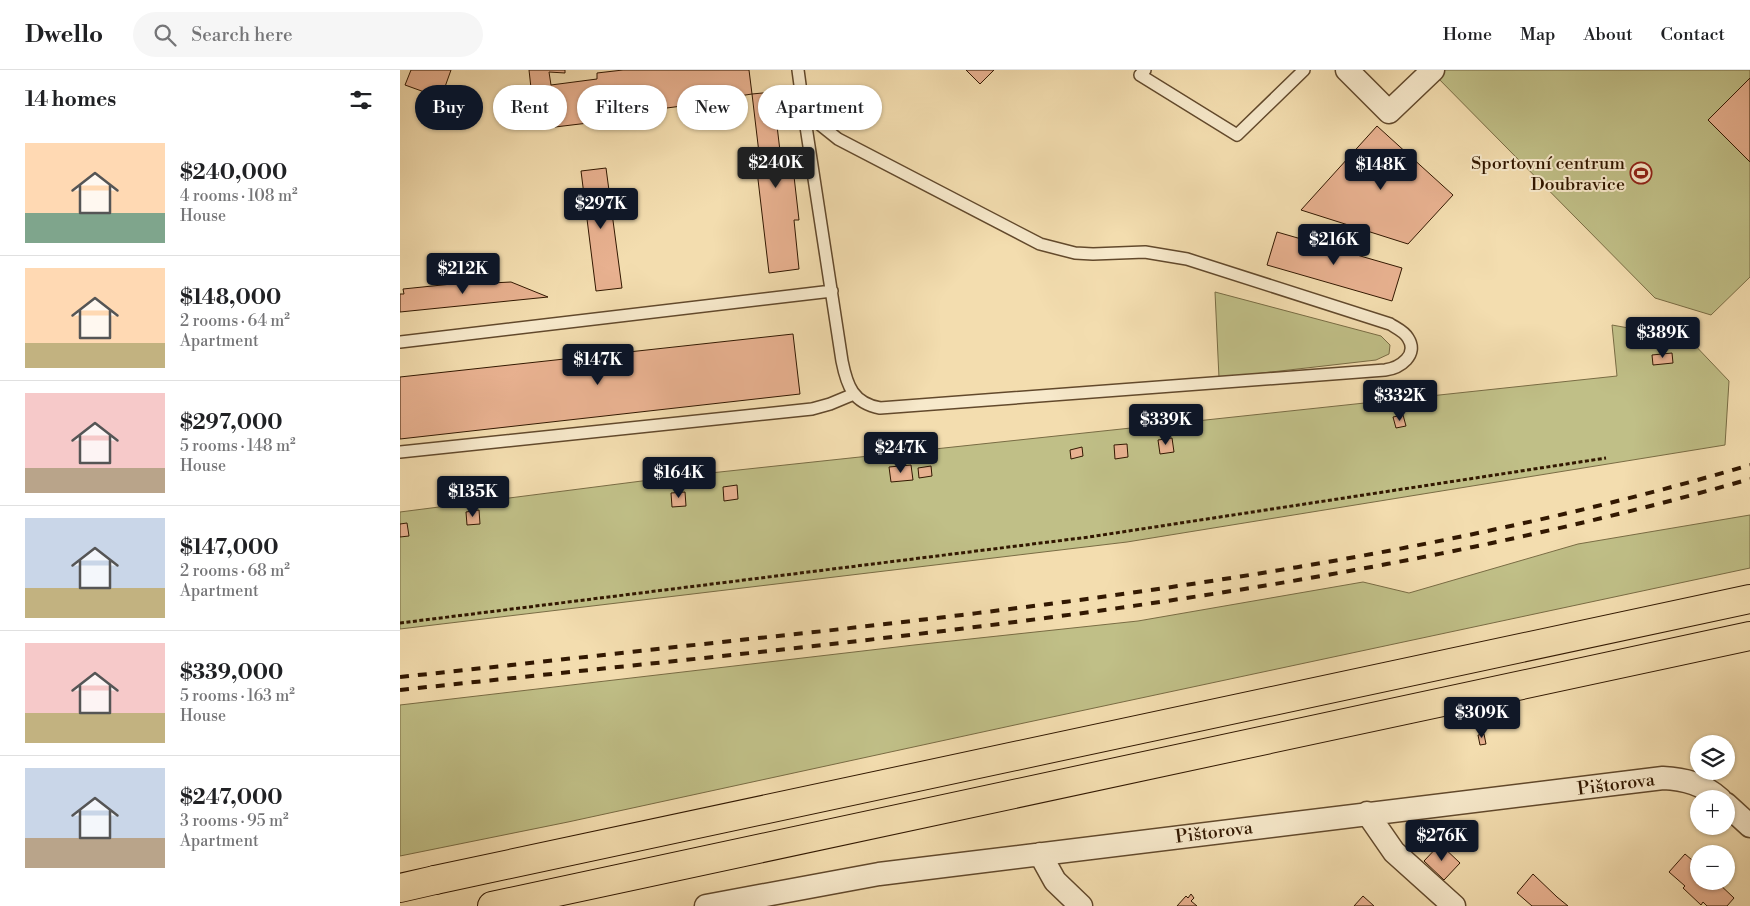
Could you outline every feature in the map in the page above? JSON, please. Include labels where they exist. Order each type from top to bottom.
[{"type":"main road","points":[[400,888],[1750,599]]},
{"type":"main road","points":[[492,906],[1750,636]]},
{"type":"street","points":[[1346,70],[1389,112],[1433,70]]},
{"type":"street","name":"Pištorova","points":[[706,906],[730,904],[879,874],[1663,778],[1681,779],[1700,785],[1707,790]]},
{"type":"street","points":[[1735,812],[1750,826]]},
{"type":"street","points":[[1367,813],[1394,852],[1454,906]]},
{"type":"street","points":[[1040,854],[1055,881],[1081,906]]},
{"type":"lane","points":[[798,70],[800,85]]},
{"type":"lane","points":[[1145,70],[1140,75],[1237,135],[1304,70]]},
{"type":"lane","points":[[807,130],[845,375],[854,394],[861,402],[869,406],[880,408],[1385,370],[1394,369],[1404,363],[1410,355],[1411,347],[1408,338],[1401,330],[1379,320],[1187,259],[1145,252],[1075,253],[1040,244],[838,139],[827,130]]},
{"type":"lane","points":[[400,342],[832,291]]},
{"type":"lane","points":[[400,452],[812,409],[854,394]]},
{"type":"path","points":[[400,623],[1089,537],[1606,458]]},
{"type":"shaded area","name":"Sportovní centrum Doubravice","points":[[1430,70],[1750,70],[1750,277],[1711,315],[1655,298]]},
{"type":"shaded area","points":[[1215,292],[1381,336],[1390,345],[1389,354],[1376,360],[1219,378]]},
{"type":"shaded area","points":[[1612,325],[1689,339],[1729,381],[1725,445],[1127,542],[400,629],[400,512],[673,477],[1617,376]]},
{"type":"shaded area","points":[[1750,515],[1750,568],[568,822],[400,856],[400,705],[1138,621],[1363,582],[1409,593],[1578,544]]},
{"type":"building","points":[[411,70],[451,70],[446,85],[415,85],[415,89],[405,85]]},
{"type":"building","points":[[529,70],[565,70],[565,73],[549,72],[551,85],[531,85]]},
{"type":"building","points":[[623,70],[749,70],[752,94],[748,95],[748,85],[677,85],[677,107],[667,108],[667,85],[577,85],[577,124],[567,126],[567,85],[551,85],[597,79],[597,73]]},
{"type":"building","points":[[966,70],[994,70],[980,84]]},
{"type":"building","points":[[1750,78],[1750,162],[1708,120]]},
{"type":"building","points":[[758,93],[758,130],[778,130],[780,151],[791,150],[799,220],[794,220],[799,269],[769,273],[755,154],[759,153],[752,94]]},
{"type":"building","points":[[1377,126],[1453,195],[1408,244],[1301,210]]},
{"type":"building","points":[[606,168],[622,288],[596,291],[581,171]]},
{"type":"building","points":[[1277,232],[1402,268],[1392,301],[1267,265]]},
{"type":"building","points":[[491,280],[491,283],[511,282],[548,297],[400,312],[400,294],[404,294],[403,289]]},
{"type":"building","points":[[793,334],[800,394],[400,439],[400,377]]},
{"type":"building","points":[[1672,353],[1673,363],[1653,365],[1652,355]]},
{"type":"building","points":[[1403,415],[1406,426],[1396,428],[1393,417]]},
{"type":"building","points":[[1172,438],[1174,452],[1160,454],[1158,440]]},
{"type":"building","points":[[1127,444],[1128,457],[1115,459],[1114,445]]},
{"type":"building","points":[[1082,447],[1083,456],[1071,459],[1070,450]]},
{"type":"building","points":[[911,465],[913,480],[891,482],[889,467]]},
{"type":"building","points":[[931,466],[932,476],[919,478],[918,468]]},
{"type":"building","points":[[737,485],[738,499],[724,501],[723,487]]},
{"type":"building","points":[[685,492],[686,506],[672,507],[671,493]]},
{"type":"building","points":[[479,510],[480,524],[467,525],[466,512]]},
{"type":"building","points":[[407,523],[409,536],[400,537],[400,524]]},
{"type":"building","points":[[1484,734],[1486,744],[1480,745],[1478,735]]},
{"type":"building","points":[[1440,844],[1460,863],[1444,880],[1424,861]]},
{"type":"building","points":[[1685,854],[1690,858],[1690,890],[1726,890],[1734,898],[1727,906],[1707,906],[1703,902],[1701,905],[1683,888],[1685,886],[1669,872]]},
{"type":"building","points":[[1533,874],[1568,906],[1532,906],[1517,893]]},
{"type":"building","points":[[1191,894],[1194,898],[1191,901],[1197,906],[1177,906],[1186,896],[1188,898]]},
{"type":"building","points":[[1363,896],[1374,906],[1354,906]]},
{"type":"railway","points":[[400,677],[824,631],[1174,587],[1291,568],[1522,524],[1750,465]]},
{"type":"railway","points":[[400,690],[910,635],[1080,613],[1249,588],[1417,558],[1584,522],[1750,479]]},
{"type":"place","name":"Sportovní centrum Doubravice","points":[[1641,173]]}]
